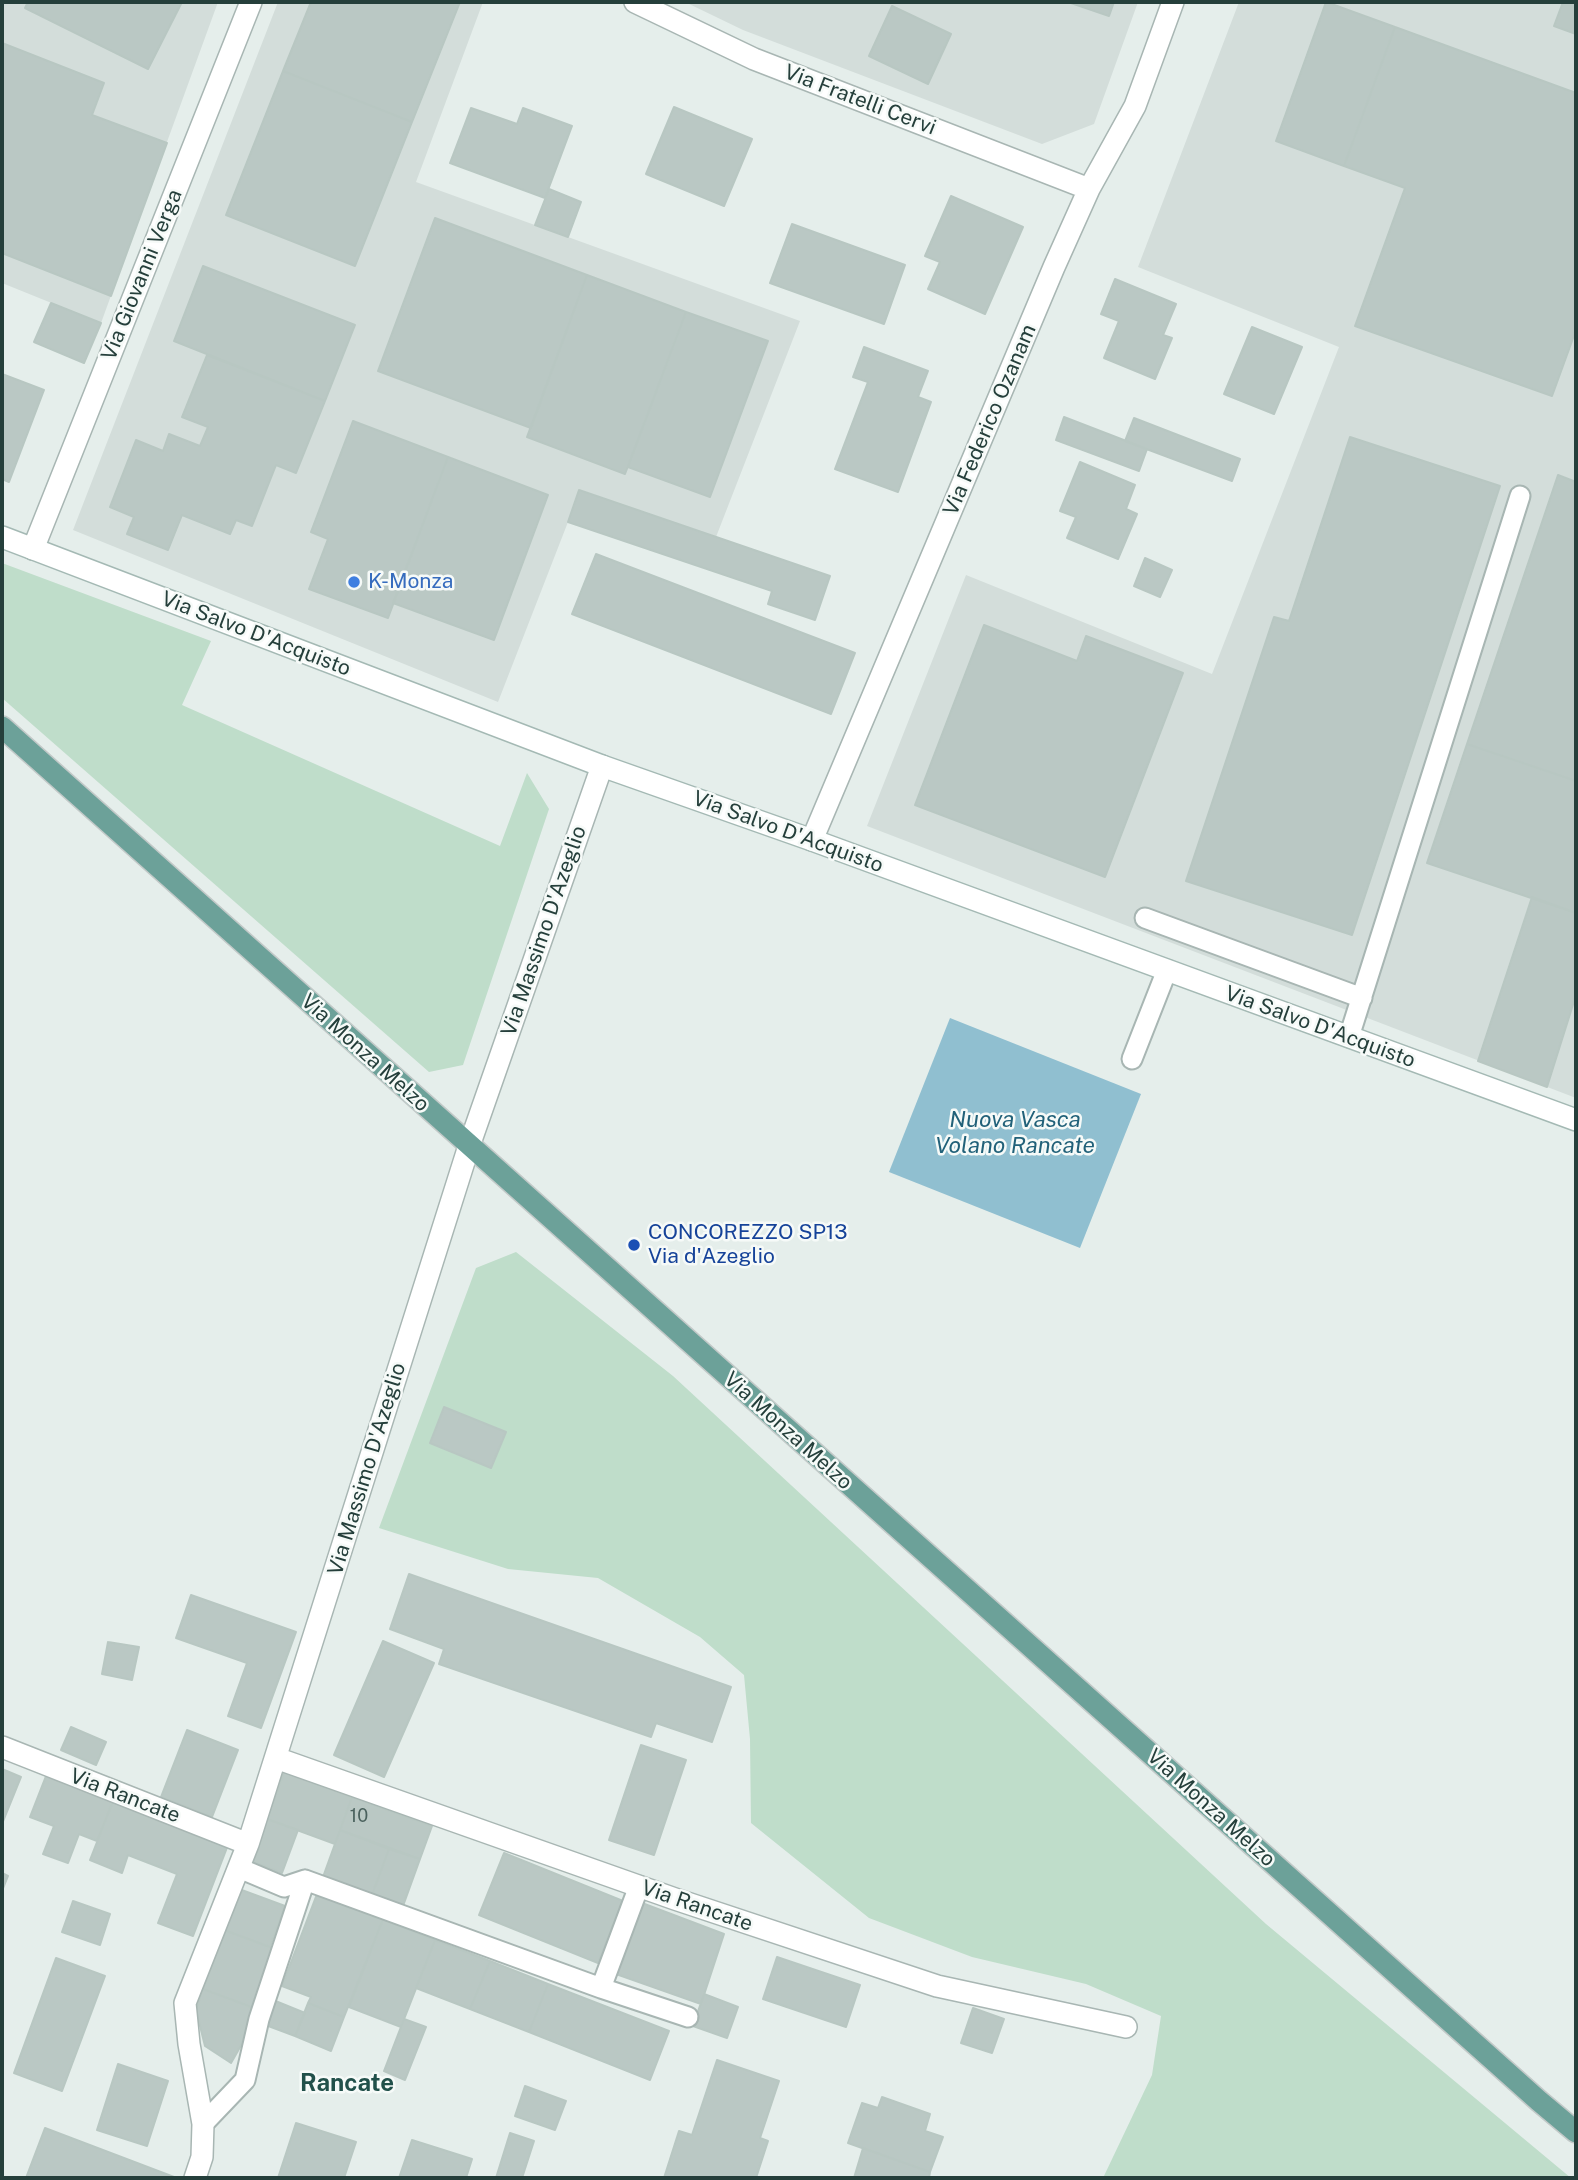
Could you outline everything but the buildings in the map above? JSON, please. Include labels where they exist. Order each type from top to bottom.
[{"type":"main road","name":"Via Monza Melzo","points":[[2,727],[1576,2132]]},
{"type":"street","name":"Via Giovanni Verga","points":[[33,549],[251,2]]},
{"type":"street","name":"Via Fratelli Cervi","points":[[635,2],[754,59],[1089,189]]},
{"type":"street","name":"Via Federico Ozanam","points":[[812,840],[1054,267],[1089,189],[1135,106],[1172,2]]},
{"type":"street","name":"Via Salvo D'Acquisto","points":[[2,537],[602,766],[812,840],[1576,1120]]},
{"type":"street","name":"Via Massimo D'Azeglio","points":[[195,2178],[202,2157],[203,2123],[189,2044],[185,2003],[248,1844],[469,1146],[602,766]]},
{"type":"street","name":"Via Rancate","points":[[2,1747],[248,1844]]},
{"type":"street","name":"Via Rancate","points":[[276,1758],[639,1886],[937,1986],[1126,2027]]},
{"type":"lane","points":[[1349,1037],[1520,496]]},
{"type":"lane","points":[[1145,918],[1362,998]]},
{"type":"lane","points":[[1132,1059],[1167,970]]},
{"type":"lane","points":[[239,1868],[284,1887],[305,1881],[688,2017]]},
{"type":"lane","points":[[203,2123],[245,2080],[259,2019],[305,1881]]},
{"type":"lane","points":[[601,1988],[639,1886]]},
{"type":"shaded area","points":[[2,2],[218,2],[101,323],[2,283]]},
{"type":"shaded area","points":[[278,2],[483,2],[416,182],[800,321],[716,537],[568,522],[498,702],[73,530]]},
{"type":"shaded area","points":[[685,2],[1138,2],[1094,124],[1042,144],[743,30]]},
{"type":"shaded area","points":[[1239,2],[1576,2],[1576,1098],[867,826],[966,575],[1212,674],[1339,347],[1138,267]]},
{"type":"green space","points":[[2,563],[211,641],[182,705],[500,846],[527,773],[549,809],[463,1065],[429,1072],[2,698]]},
{"type":"green space","points":[[516,1252],[673,1376],[1266,1924],[1571,2178],[1103,2178],[1152,2075],[1161,2016],[1086,1984],[972,1957],[869,1918],[751,1823],[750,1739],[744,1675],[700,1637],[598,1578],[508,1569],[379,1528],[476,1268]]},
{"type":"water","name":"Nuova Vasca Volano Rancate","points":[[950,1018],[1141,1094],[1080,1248],[889,1172]]},
{"type":"place","name":"K-Monza","points":[[354,582]]},
{"type":"place","name":"CONCOREZZO SP13 Via d'Azeglio","points":[[634,1245]]},
{"type":"district","name":"Rancate","points":[[347,2084]]}]
